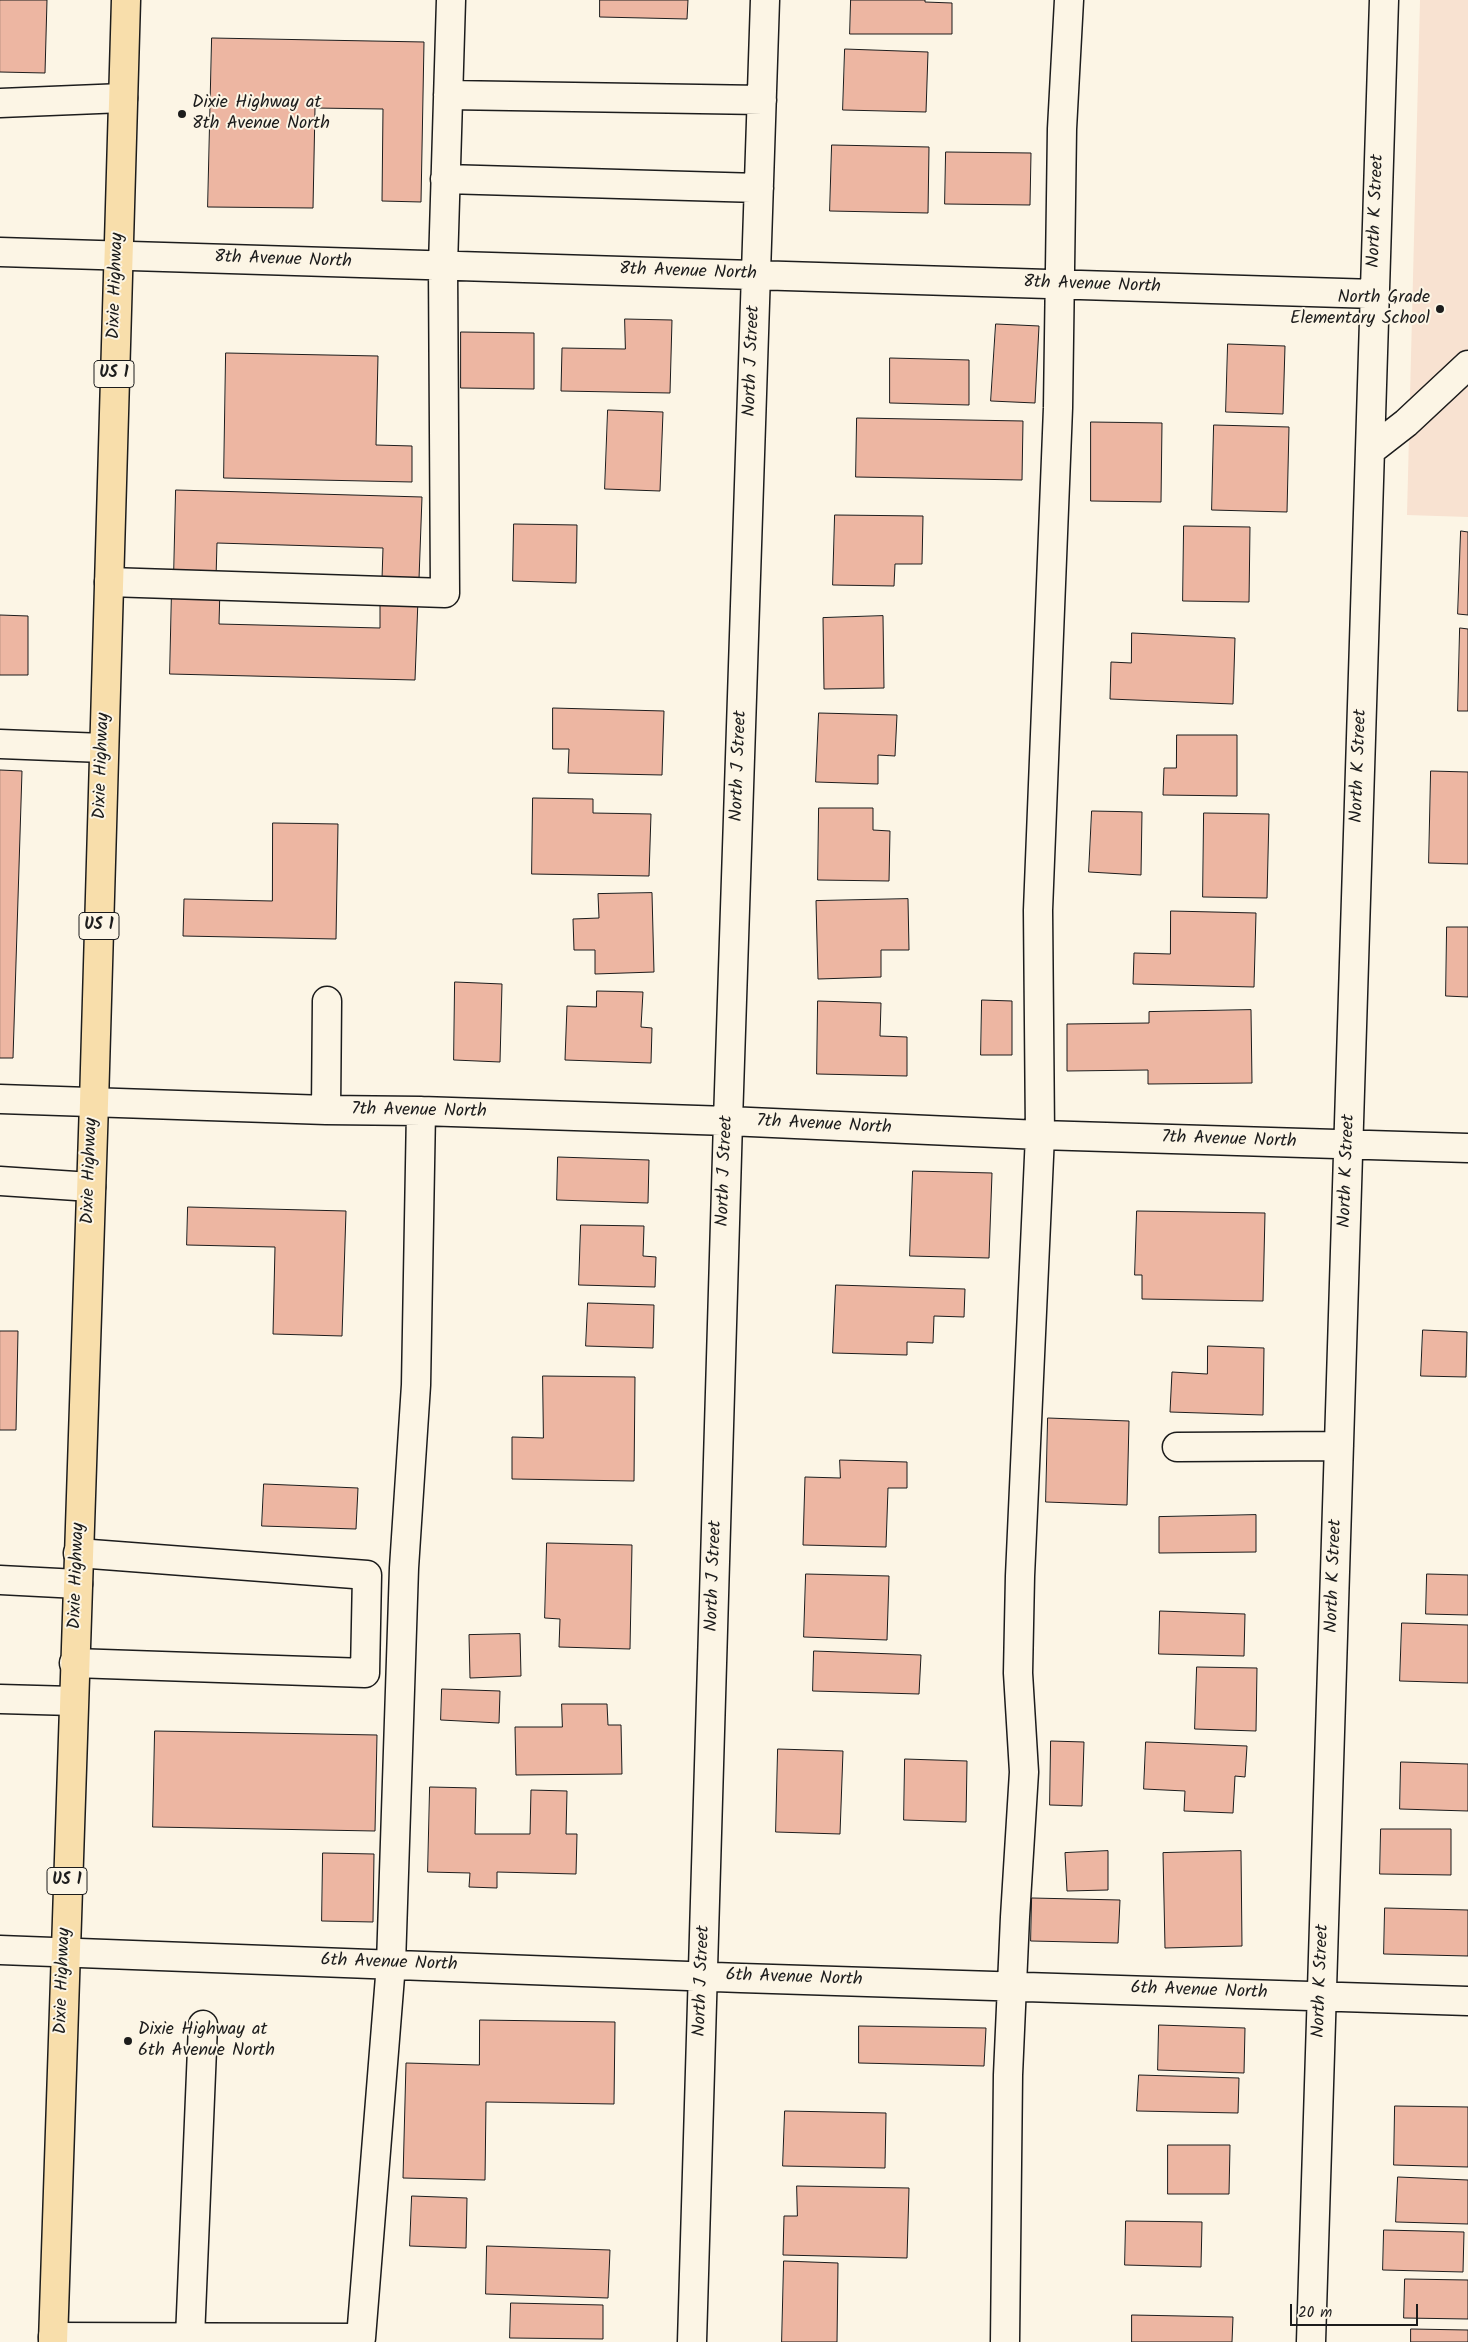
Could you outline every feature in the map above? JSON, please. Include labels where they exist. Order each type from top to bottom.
[{"type":"main road","name":"Dixie Highway","points":[[53,2340],[64,1952],[94,1103],[117,256],[126,0]]},
{"type":"street","points":[[108,582],[445,593],[443,266],[451,0]]},
{"type":"street","name":"North J Street","points":[[692,2342],[728,1121],[765,0]]},
{"type":"street","points":[[1005,2342],[1008,2075],[1024,1772],[1018,1673],[1020,1576],[1040,1135],[1038,910],[1058,408],[1062,129],[1069,0]]},
{"type":"street","name":"North K Street","points":[[1311,2342],[1384,0]]},
{"type":"street","points":[[448,96],[762,100]]},
{"type":"street","points":[[0,104],[123,98]]},
{"type":"street","points":[[445,179],[759,188]]},
{"type":"street","name":"8th Avenue North","points":[[0,252],[1375,294]]},
{"type":"street","points":[[1370,451],[1406,423],[1468,365]]},
{"type":"street","points":[[0,744],[104,748]]},
{"type":"street","points":[[326,1110],[327,1001]]},
{"type":"street","name":"7th Avenue North","points":[[0,1099],[728,1121],[1040,1135],[1468,1148]]},
{"type":"street","points":[[53,2340],[190,2338],[363,2340],[391,1964],[404,1568],[416,1385],[421,1111]]},
{"type":"street","points":[[0,1181],[91,1187]]},
{"type":"street","points":[[1177,1447],[1339,1446]]},
{"type":"street","points":[[74,1663],[365,1673],[367,1575],[78,1553]]},
{"type":"street","points":[[0,1580],[78,1584]]},
{"type":"street","points":[[0,1699],[73,1701]]},
{"type":"street","name":"6th Avenue North","points":[[0,1950],[703,1976],[1468,2000]]},
{"type":"street","points":[[190,2338],[203,2025]]},
{"type":"shaded area","name":"North Grade Elementary School","points":[[1420,0],[1468,0],[1468,517],[1407,515]]},
{"type":"building","points":[[0,0],[47,0],[45,73],[0,72]]},
{"type":"building","points":[[600,0],[688,0],[687,19],[600,17]]},
{"type":"building","points":[[851,0],[925,0],[925,2],[952,3],[952,34],[850,34]]},
{"type":"building","points":[[212,38],[424,42],[421,202],[382,201],[383,109],[315,108],[313,208],[208,207]]},
{"type":"building","points":[[845,49],[928,52],[926,112],[843,110]]},
{"type":"building","points":[[832,145],[929,147],[928,213],[830,211]]},
{"type":"building","points":[[946,152],[1031,153],[1030,205],[945,204]]},
{"type":"building","points":[[625,319],[672,320],[670,393],[561,391],[562,348],[625,349]]},
{"type":"building","points":[[996,324],[1039,326],[1035,403],[991,401]]},
{"type":"building","points":[[461,332],[534,333],[534,389],[461,388]]},
{"type":"building","points":[[1228,344],[1285,346],[1283,414],[1226,412]]},
{"type":"building","points":[[226,353],[378,356],[376,445],[412,446],[412,482],[224,478]]},
{"type":"building","points":[[890,358],[969,360],[969,405],[890,403]]},
{"type":"building","points":[[608,410],[663,412],[660,491],[605,489]]},
{"type":"building","points":[[857,418],[1023,421],[1022,480],[856,477]]},
{"type":"building","points":[[1091,422],[1162,423],[1161,502],[1091,501]]},
{"type":"building","points":[[1214,425],[1289,427],[1287,512],[1212,510]]},
{"type":"building","points":[[176,490],[422,497],[419,579],[382,579],[383,548],[217,543],[216,578],[174,576]]},
{"type":"building","points":[[835,515],[923,516],[922,564],[895,564],[894,586],[833,585]]},
{"type":"building","points":[[514,524],[577,525],[576,583],[513,581]]},
{"type":"building","points":[[1184,526],[1250,527],[1249,602],[1183,601]]},
{"type":"building","points":[[1461,531],[1468,532],[1468,615],[1458,614]]},
{"type":"building","points":[[172,587],[220,588],[219,624],[380,628],[380,598],[418,599],[415,680],[170,674]]},
{"type":"building","points":[[0,615],[28,616],[28,675],[0,675]]},
{"type":"building","points":[[883,616],[884,688],[824,689],[823,618]]},
{"type":"building","points":[[1460,628],[1468,629],[1468,711],[1458,711]]},
{"type":"building","points":[[1132,633],[1235,638],[1233,704],[1110,699],[1111,662],[1131,663]]},
{"type":"building","points":[[553,708],[664,711],[662,775],[568,773],[569,749],[553,749]]},
{"type":"building","points":[[819,713],[897,715],[895,756],[878,755],[878,784],[816,782]]},
{"type":"building","points":[[1177,735],[1237,735],[1237,796],[1163,795],[1164,768],[1176,768]]},
{"type":"building","points":[[0,770],[22,771],[13,1058],[0,1058]]},
{"type":"building","points":[[1431,771],[1468,772],[1468,864],[1429,863]]},
{"type":"building","points":[[533,798],[593,799],[593,813],[651,814],[649,876],[532,874]]},
{"type":"building","points":[[819,808],[873,808],[873,830],[890,831],[889,881],[818,880]]},
{"type":"building","points":[[1092,811],[1142,812],[1141,875],[1089,872]]},
{"type":"building","points":[[1204,813],[1269,814],[1267,898],[1203,897]]},
{"type":"building","points":[[273,823],[338,824],[336,939],[183,936],[184,899],[272,901]]},
{"type":"building","points":[[652,893],[654,972],[595,974],[595,950],[574,950],[573,919],[599,918],[598,894]]},
{"type":"building","points":[[908,899],[909,950],[881,950],[881,977],[818,979],[816,901]]},
{"type":"building","points":[[1171,911],[1256,913],[1254,987],[1133,984],[1134,953],[1170,954]]},
{"type":"building","points":[[1447,927],[1468,927],[1468,997],[1446,996]]},
{"type":"building","points":[[455,982],[502,984],[500,1062],[454,1060]]},
{"type":"building","points":[[597,991],[643,992],[641,1027],[652,1028],[651,1063],[565,1060],[567,1006],[596,1007]]},
{"type":"building","points":[[982,1000],[1012,1001],[1012,1055],[981,1055]]},
{"type":"building","points":[[818,1001],[881,1003],[880,1036],[907,1037],[907,1076],[817,1074]]},
{"type":"building","points":[[1251,1010],[1252,1083],[1148,1084],[1148,1070],[1067,1071],[1067,1024],[1149,1023],[1149,1012]]},
{"type":"building","points":[[558,1157],[649,1160],[648,1203],[557,1200]]},
{"type":"building","points":[[913,1171],[992,1173],[989,1258],[910,1256]]},
{"type":"building","points":[[188,1207],[346,1211],[342,1336],[273,1334],[275,1247],[187,1245]]},
{"type":"building","points":[[1137,1211],[1265,1213],[1263,1301],[1142,1299],[1142,1275],[1135,1275]]},
{"type":"building","points":[[581,1225],[644,1226],[643,1256],[656,1257],[655,1287],[579,1285]]},
{"type":"building","points":[[836,1285],[965,1289],[964,1317],[934,1316],[933,1343],[907,1342],[907,1355],[833,1353]]},
{"type":"building","points":[[588,1303],[654,1305],[653,1348],[586,1346]]},
{"type":"building","points":[[1423,1330],[1467,1332],[1466,1377],[1421,1376]]},
{"type":"building","points":[[0,1331],[18,1331],[16,1430],[0,1430]]},
{"type":"building","points":[[1208,1346],[1264,1348],[1263,1415],[1170,1412],[1172,1372],[1207,1374]]},
{"type":"building","points":[[543,1376],[635,1377],[634,1481],[512,1479],[512,1437],[543,1438]]},
{"type":"building","points":[[1048,1418],[1129,1421],[1127,1505],[1046,1502]]},
{"type":"building","points":[[840,1460],[907,1462],[907,1488],[888,1488],[886,1547],[803,1545],[805,1477],[840,1478]]},
{"type":"building","points":[[264,1484],[358,1488],[356,1529],[262,1526]]},
{"type":"building","points":[[1256,1515],[1256,1552],[1159,1553],[1159,1517]]},
{"type":"building","points":[[547,1543],[632,1545],[630,1649],[559,1647],[560,1619],[545,1618]]},
{"type":"building","points":[[806,1574],[889,1576],[887,1640],[804,1637]]},
{"type":"building","points":[[1427,1574],[1468,1575],[1468,1615],[1426,1614]]},
{"type":"building","points":[[1160,1611],[1245,1614],[1244,1656],[1159,1654]]},
{"type":"building","points":[[1402,1623],[1468,1625],[1468,1683],[1400,1681]]},
{"type":"building","points":[[520,1634],[521,1676],[470,1678],[469,1635]]},
{"type":"building","points":[[814,1651],[921,1655],[919,1694],[813,1691]]},
{"type":"building","points":[[1197,1667],[1257,1668],[1256,1731],[1195,1729]]},
{"type":"building","points":[[442,1689],[500,1691],[499,1723],[441,1720]]},
{"type":"building","points":[[562,1704],[607,1704],[608,1725],[621,1725],[622,1774],[516,1775],[515,1727],[562,1727]]},
{"type":"building","points":[[155,1731],[377,1735],[375,1831],[153,1827]]},
{"type":"building","points":[[1051,1741],[1084,1742],[1082,1806],[1050,1805]]},
{"type":"building","points":[[1146,1742],[1247,1746],[1245,1777],[1235,1776],[1233,1813],[1184,1811],[1185,1791],[1144,1789]]},
{"type":"building","points":[[778,1749],[843,1751],[840,1834],[776,1832]]},
{"type":"building","points":[[905,1759],[967,1761],[966,1822],[904,1820]]},
{"type":"building","points":[[1401,1762],[1468,1764],[1468,1811],[1400,1809]]},
{"type":"building","points":[[430,1787],[476,1788],[475,1834],[530,1834],[531,1790],[567,1791],[566,1834],[577,1834],[576,1874],[497,1872],[497,1888],[469,1887],[470,1873],[428,1872]]},
{"type":"building","points":[[1381,1829],[1451,1829],[1451,1875],[1380,1874]]},
{"type":"building","points":[[1108,1851],[1108,1890],[1067,1891],[1065,1853]]},
{"type":"building","points":[[1241,1851],[1242,1946],[1165,1948],[1163,1853]]},
{"type":"building","points":[[323,1853],[374,1854],[373,1922],[322,1921]]},
{"type":"building","points":[[1032,1898],[1120,1900],[1118,1943],[1031,1941]]},
{"type":"building","points":[[1385,1908],[1468,1910],[1468,1956],[1384,1954]]},
{"type":"building","points":[[480,2020],[615,2022],[614,2104],[486,2102],[485,2180],[403,2178],[406,2063],[479,2065]]},
{"type":"building","points":[[1159,2025],[1245,2028],[1244,2073],[1158,2070]]},
{"type":"building","points":[[859,2026],[986,2028],[984,2066],[859,2063]]},
{"type":"building","points":[[1139,2075],[1239,2078],[1238,2113],[1137,2111]]},
{"type":"building","points":[[1395,2106],[1468,2107],[1468,2167],[1394,2165]]},
{"type":"building","points":[[785,2111],[886,2113],[885,2168],[783,2166]]},
{"type":"building","points":[[1168,2145],[1230,2145],[1229,2194],[1168,2194]]},
{"type":"building","points":[[1398,2177],[1468,2180],[1468,2224],[1396,2222]]},
{"type":"building","points":[[797,2186],[909,2188],[907,2258],[783,2255],[784,2216],[797,2216]]},
{"type":"building","points":[[412,2196],[467,2198],[466,2248],[410,2246]]},
{"type":"building","points":[[1126,2221],[1202,2222],[1201,2267],[1125,2265]]},
{"type":"building","points":[[1384,2230],[1464,2232],[1463,2272],[1383,2270]]},
{"type":"building","points":[[487,2246],[610,2250],[608,2298],[486,2294]]},
{"type":"building","points":[[784,2261],[838,2263],[837,2342],[782,2342]]},
{"type":"building","points":[[1405,2279],[1468,2280],[1468,2319],[1404,2318]]},
{"type":"building","points":[[511,2303],[603,2305],[603,2339],[510,2338]]},
{"type":"building","points":[[1132,2315],[1233,2317],[1232,2342],[1132,2342]]},
{"type":"building","points":[[1411,2329],[1468,2330],[1468,2342],[1411,2342]]},
{"type":"place","name":"Dixie Highway at 8th Avenue North","points":[[182,114]]},
{"type":"place","name":"North Grade Elementary School","points":[[1440,309]]},
{"type":"place","name":"Dixie Highway at 6th Avenue North","points":[[128,2041]]}]
